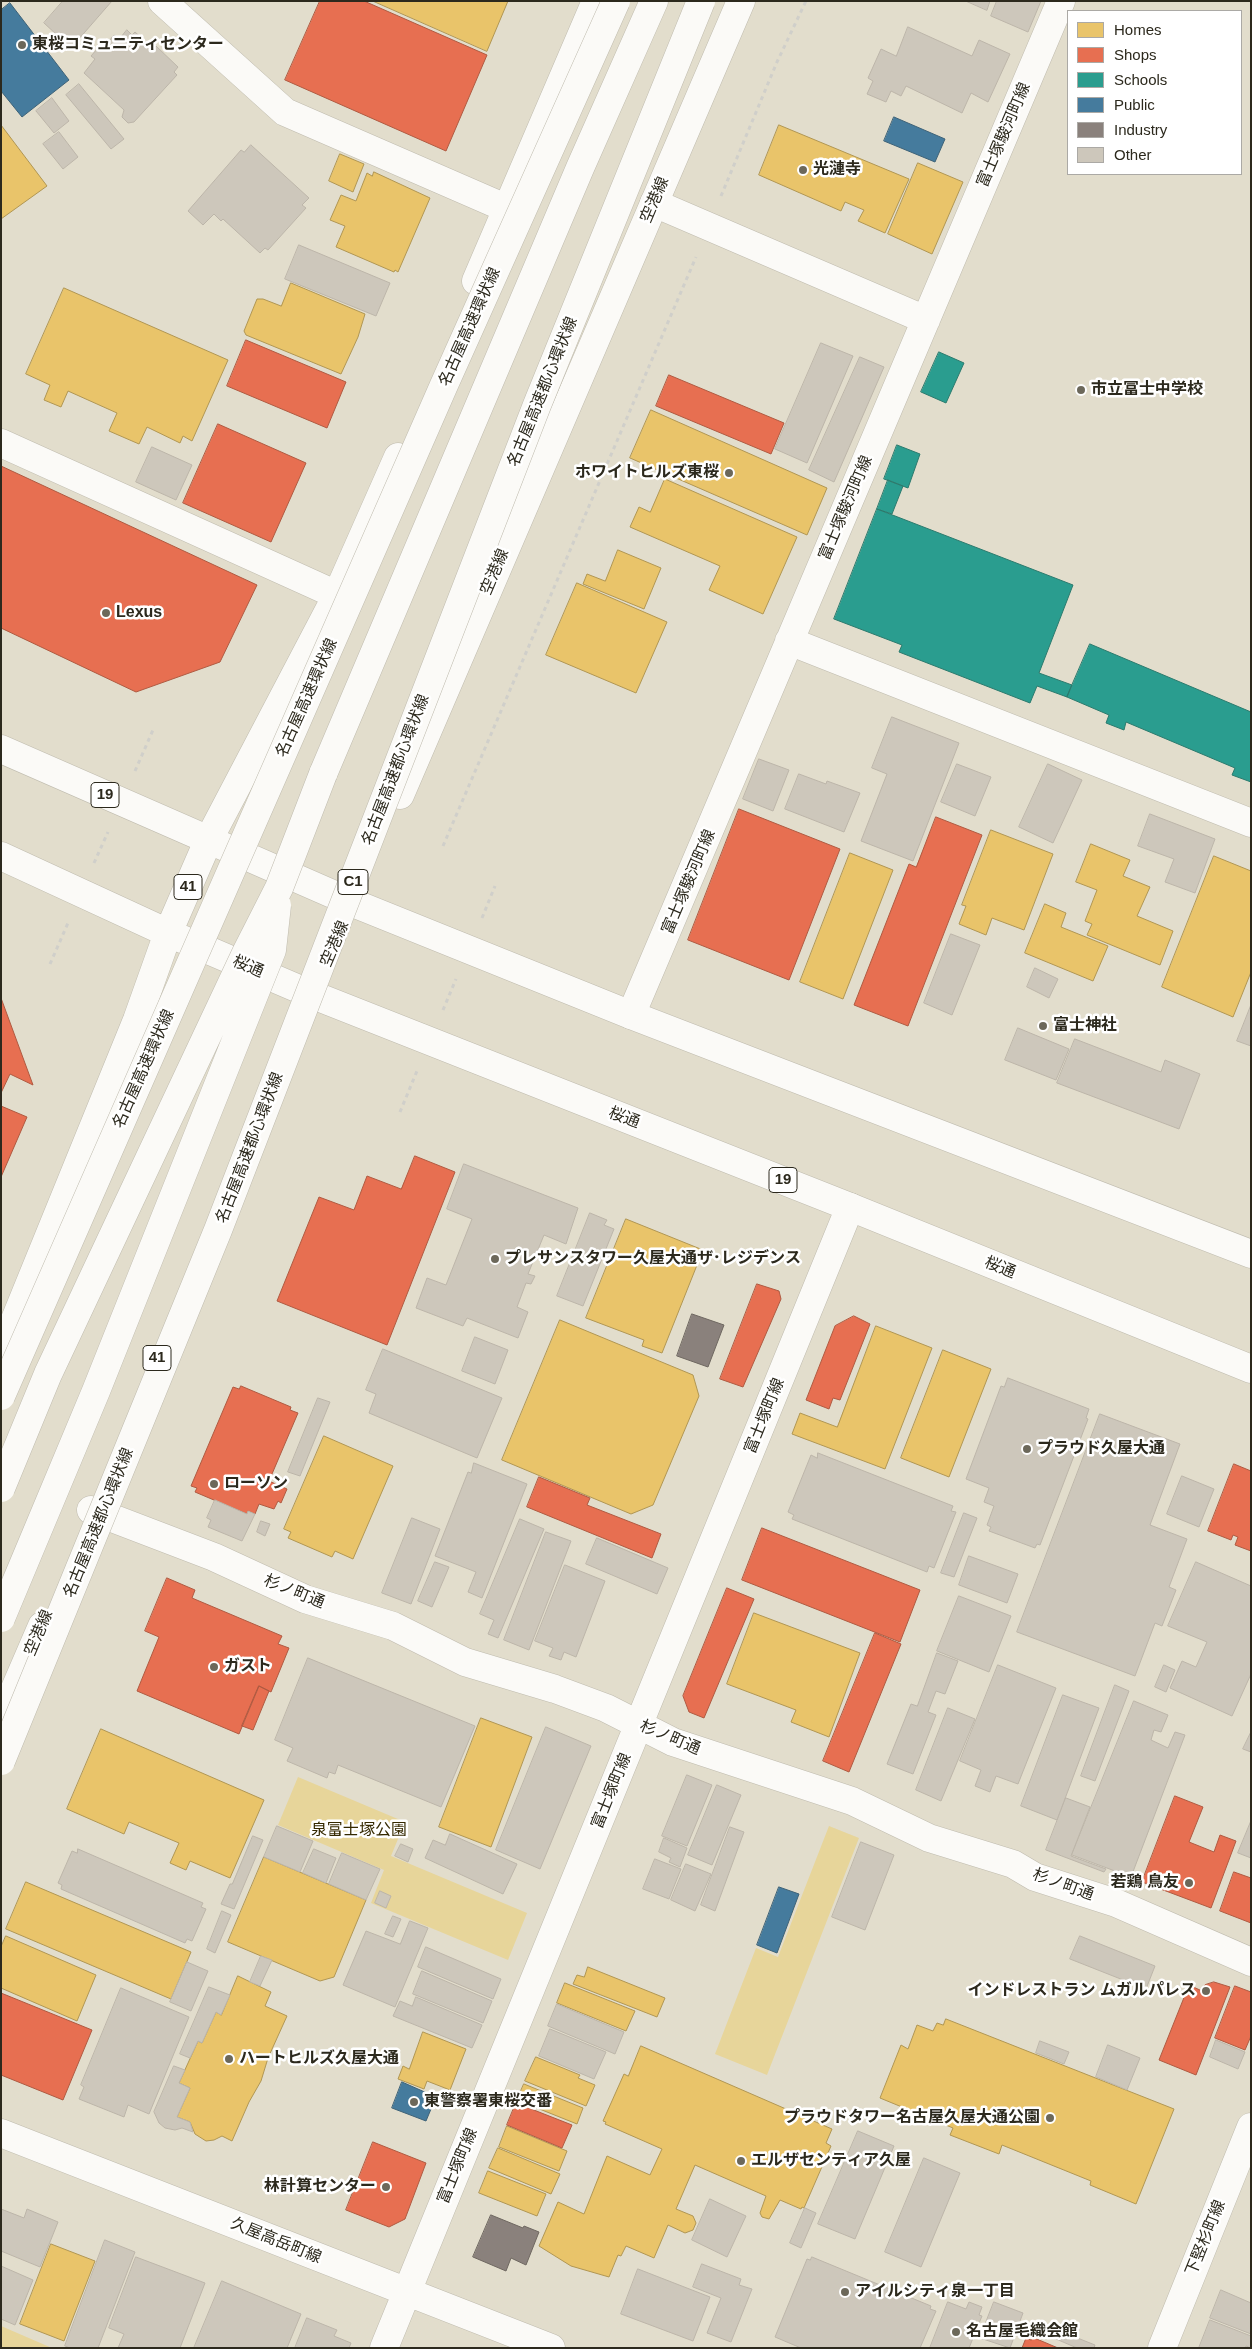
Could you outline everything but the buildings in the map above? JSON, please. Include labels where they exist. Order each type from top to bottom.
[{"type":"main road","points":[[162,1],[285,112],[508,208]]},
{"type":"main road","points":[[208,841],[337,595],[508,208],[596,1]]},
{"type":"main road","name":"名古屋高速環状線","points":[[1,1396],[444,385],[616,1]]},
{"type":"main road","points":[[1,1488],[48,1374],[247,951],[279,888],[323,774],[580,168],[654,1]]},
{"type":"main road","name":"名古屋高速都心環状線","points":[[1,1761],[218,1230],[537,405],[701,1]]},
{"type":"main road","name":"空港線","points":[[1,1721],[741,1]]},
{"type":"main road","name":"富士塚駿河町線","points":[[632,1015],[1061,1]]},
{"type":"main road","points":[[654,203],[926,320]]},
{"type":"main road","points":[[1,443],[337,595]]},
{"type":"main road","points":[[789,641],[1251,823]]},
{"type":"main road","name":"19","points":[[1,749],[353,904],[632,1015],[1251,1254]]},
{"type":"main road","name":"41","points":[[1,1354],[9,1315],[138,1020],[168,933],[208,841]]},
{"type":"main road","name":"桜通","points":[[1,856],[168,933],[314,995],[850,1207],[1251,1369]]},
{"type":"main road","points":[[1,1618],[96,1390],[272,950],[279,888]]},
{"type":"main road","name":"富士塚町線","points":[[384,2348],[850,1207]]},
{"type":"main road","name":"杉ノ町通","points":[[92,1510],[214,1557],[304,1599],[393,1626],[465,1662],[555,1689],[606,1708],[690,1748],[852,1801],[929,1838],[1013,1864],[1035,1877],[1116,1904],[1251,1962]]},
{"type":"main road","name":"下竪杉町線","points":[[1162,2348],[1251,2127]]},
{"type":"main road","name":"久屋高岳町線","points":[[1,2133],[551,2348]]},
{"type":"path","points":[[443,846],[709,226],[777,62],[806,1]]},
{"type":"path","points":[[50,964],[153,730]]},
{"type":"path","points":[[400,1112],[495,886]]},
{"type":"green space","name":"泉富士塚公園","points":[[298,1777],[405,1822],[391,1856],[527,1913],[508,1960],[371,1903],[384,1870],[278,1825]]},
{"type":"green space","points":[[829,1826],[859,1838],[767,2075],[715,2054],[756,1948],[778,1957]]},
{"type":"green space","points":[[1,2326],[52,2348],[1,2348]]},
{"type":"place","name":"東桜コミュニティセンター","points":[[22,45]]},
{"type":"place","name":"光漣寺","points":[[803,170]]},
{"type":"place","name":"市立冨士中学校","points":[[1081,390]]},
{"type":"place","name":"ホワイトヒルズ東桜","points":[[729,473]]},
{"type":"place","name":"Lexus","points":[[106,613]]},
{"type":"place","name":"富士神社","points":[[1043,1026]]},
{"type":"place","name":"プレサンスタワー久屋大通ザ･レジデンス","points":[[495,1259]]},
{"type":"place","name":"プラウド久屋大通","points":[[1027,1449]]},
{"type":"place","name":"ローソン","points":[[214,1484]]},
{"type":"place","name":"ガスト","points":[[214,1667]]},
{"type":"place","name":"若鶏 鳥友","points":[[1189,1883]]},
{"type":"place","name":"インドレストラン ムガルパレス","points":[[1206,1991]]},
{"type":"place","name":"ハートヒルズ久屋大通","points":[[229,2059]]},
{"type":"place","name":"東警察署東桜交番","points":[[414,2102]]},
{"type":"place","name":"プラウドタワー名古屋久屋大通公園","points":[[1050,2118]]},
{"type":"place","name":"エルザセンティア久屋","points":[[741,2161]]},
{"type":"place","name":"林計算センター","points":[[386,2187]]},
{"type":"place","name":"アイルシティ泉一丁目","points":[[845,2292]]},
{"type":"place","name":"名古屋毛織会館","points":[[956,2332]]}]
